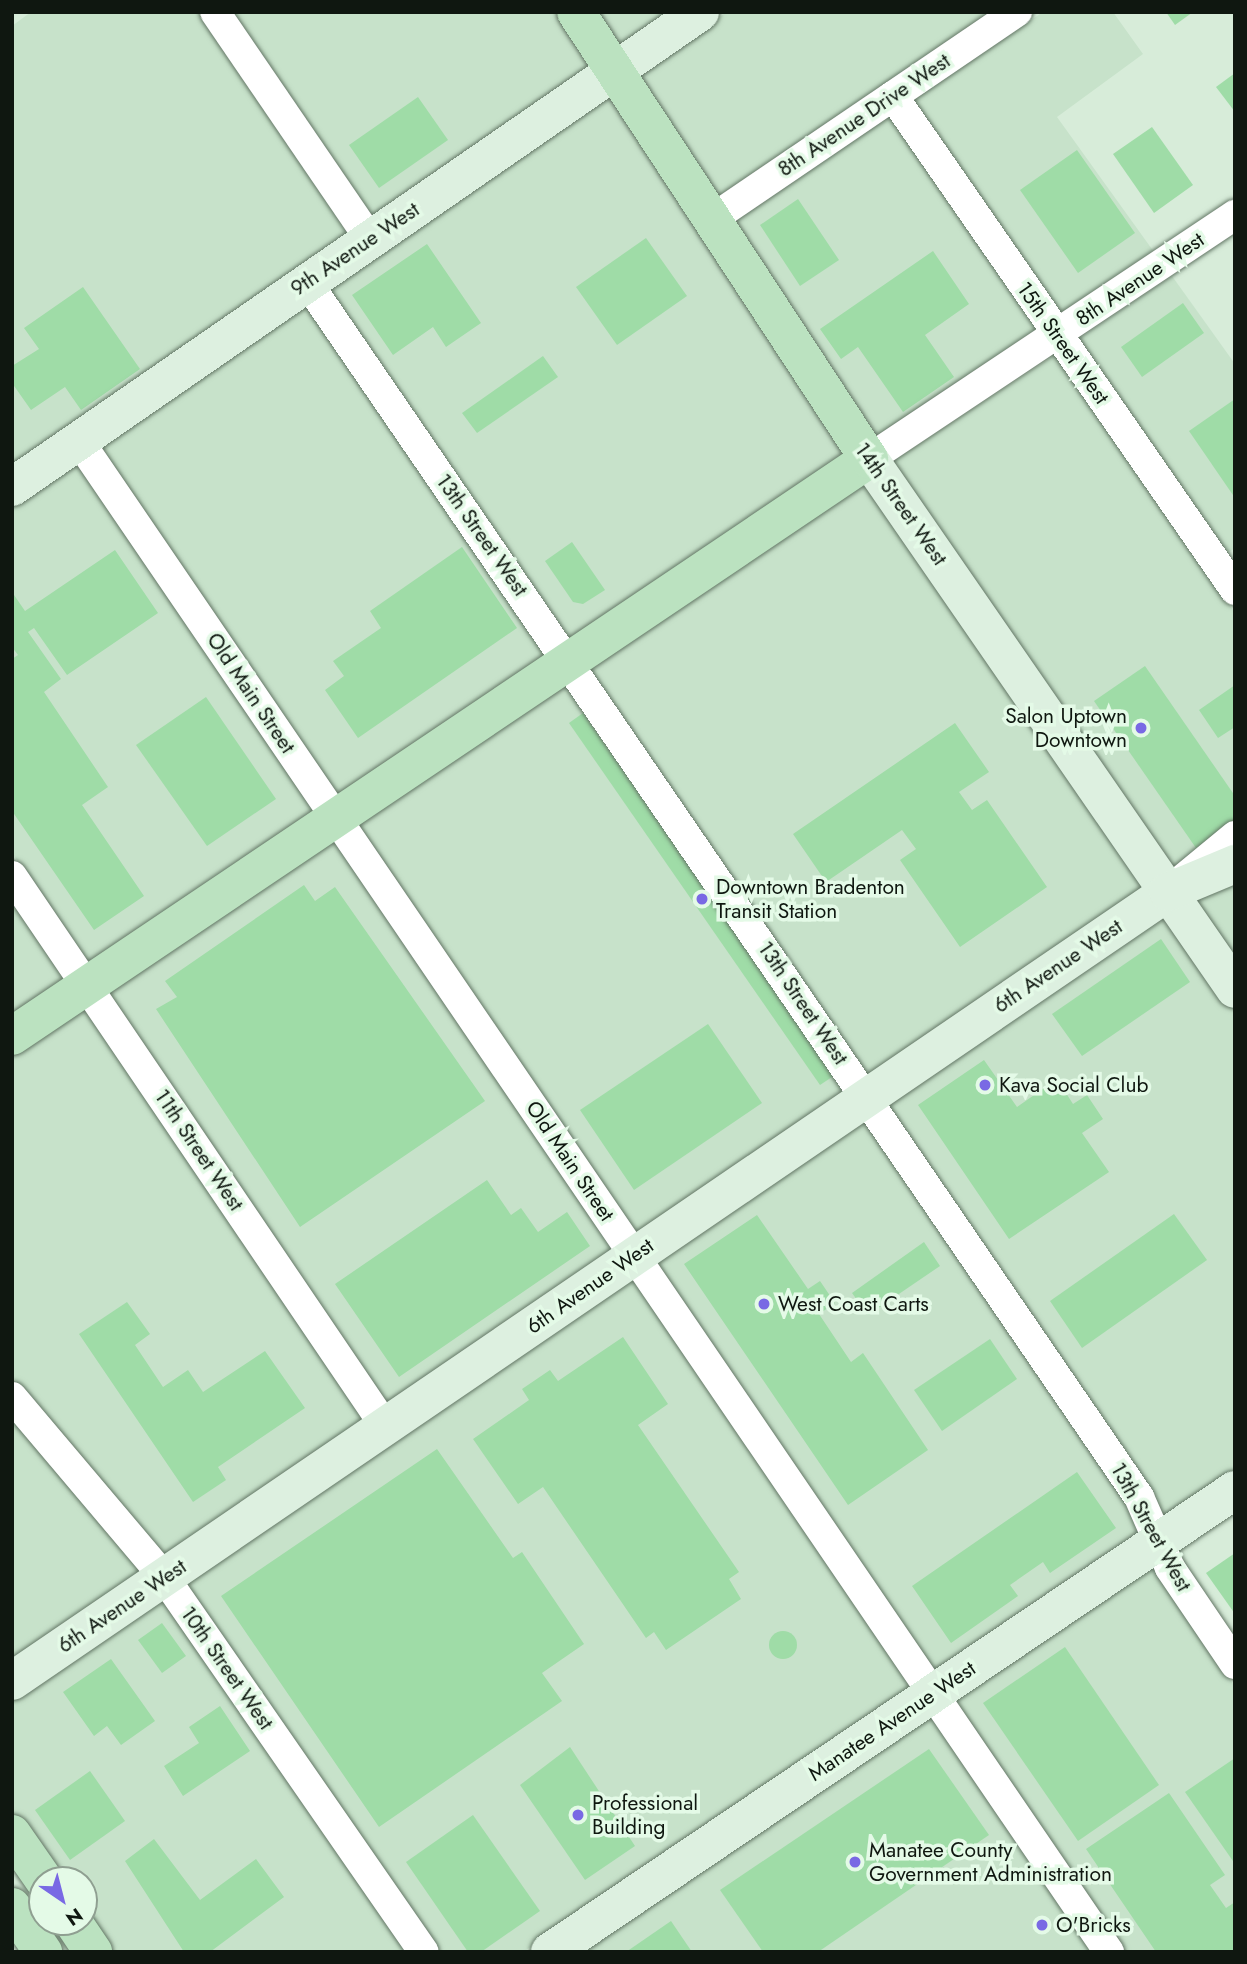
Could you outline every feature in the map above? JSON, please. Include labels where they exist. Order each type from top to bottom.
[{"type":"main road","name":"14th Street West","points":[[576,12],[869,459],[1235,989]]},
{"type":"main road","name":"9th Avenue West","points":[[12,487],[700,12]]},
{"type":"main road","points":[[12,1036],[869,459]]},
{"type":"main road","name":"6th Avenue West","points":[[12,1681],[1168,892],[1235,864]]},
{"type":"main road","name":"Manatee Avenue West","points":[[550,1952],[1235,1490]]},
{"type":"main road","points":[[12,1835],[34,1866]]},
{"type":"main road","points":[[12,1907],[43,1952]]},
{"type":"main road","points":[[82,1936],[93,1952]]},
{"type":"street","points":[[215,12],[370,239]]},
{"type":"street","name":"8th Avenue Drive West","points":[[712,219],[1017,12]]},
{"type":"street","name":"15th Street West","points":[[893,96],[1058,336],[1231,576]]},
{"type":"street","name":"8th Avenue West","points":[[869,459],[1058,336],[1235,215]]},
{"type":"street","name":"13th Street West","points":[[307,282],[1139,1497],[1158,1542],[1235,1664]]},
{"type":"street","name":"Old Main Street","points":[[79,440],[1109,1952]]},
{"type":"street","name":"6th Avenue West","points":[[1168,892],[1235,836]]},
{"type":"street","name":"11th Street West","points":[[12,876],[385,1426]]},
{"type":"street","name":"10th Street West","points":[[12,1397],[164,1577],[424,1952]]},
{"type":"shaded area","points":[[31,12],[199,12],[351,235],[12,469],[12,26]]},
{"type":"shaded area","points":[[231,12],[560,12],[596,67],[372,219]]},
{"type":"shaded area","points":[[592,12],[675,12],[617,51]]},
{"type":"shaded area","points":[[727,12],[990,12],[714,199],[634,76]]},
{"type":"shaded area","points":[[1043,12],[1113,12],[1143,54],[1057,117],[1154,252],[1060,316],[912,101]]},
{"type":"shaded area","points":[[612,91],[850,454],[572,641],[326,287]]},
{"type":"shaded area","points":[[891,115],[1038,331],[872,439],[731,224]]},
{"type":"shaded area","points":[[1172,276],[1235,364],[1235,548],[1226,554],[1077,340]]},
{"type":"shaded area","points":[[304,302],[550,656],[339,798],[98,445]]},
{"type":"shaded area","points":[[1055,355],[1235,613],[1235,817],[1170,871],[889,464]]},
{"type":"shaded area","points":[[76,460],[317,812],[90,966],[12,853],[12,505]]},
{"type":"shaded area","points":[[867,478],[1149,888],[869,1077],[588,666]]},
{"type":"shaded area","points":[[566,680],[847,1092],[637,1235],[356,822]]},
{"type":"shaded area","points":[[334,837],[615,1250],[388,1406],[107,990]]},
{"type":"shaded area","points":[[1235,880],[1235,965],[1189,899]]},
{"type":"shaded area","points":[[12,899],[68,980],[12,1018]]},
{"type":"shaded area","points":[[1166,912],[1235,1011],[1235,1472],[1164,1521],[886,1102]]},
{"type":"shaded area","points":[[85,1004],[366,1421],[166,1559],[12,1376],[12,1053]]},
{"type":"shaded area","points":[[864,1116],[1127,1503],[1141,1536],[935,1674],[653,1260]]},
{"type":"shaded area","points":[[631,1275],[913,1689],[523,1952],[440,1952],[183,1582]]},
{"type":"shaded area","points":[[12,1419],[144,1574],[12,1663]]},
{"type":"shaded area","points":[[1153,1564],[1235,1687],[1235,1952],[1125,1952],[952,1699]]},
{"type":"shaded area","points":[[162,1597],[408,1952],[109,1952],[98,1936],[98,1866],[50,1866],[12,1811],[12,1699]]},
{"type":"shaded area","points":[[930,1713],[1093,1952],[576,1952]]},
{"type":"building","points":[[1166,12],[1193,12],[1175,25]]},
{"type":"building","points":[[1235,73],[1235,112],[1216,87]]},
{"type":"building","points":[[418,97],[448,140],[379,188],[349,145]]},
{"type":"building","points":[[1152,127],[1193,185],[1154,213],[1113,154]]},
{"type":"building","points":[[1077,150],[1135,233],[1078,273],[1020,190]]},
{"type":"building","points":[[798,199],[839,260],[800,286],[760,225]]},
{"type":"building","points":[[646,238],[687,296],[617,345],[576,287]]},
{"type":"building","points":[[427,244],[481,323],[446,347],[433,327],[393,355],[352,295]]},
{"type":"building","points":[[933,251],[969,304],[925,335],[954,377],[903,412],[858,347],[841,359],[820,329]]},
{"type":"building","points":[[83,287],[140,369],[81,410],[65,387],[31,410],[12,383],[12,366],[39,349],[24,328]]},
{"type":"building","points":[[1183,303],[1204,333],[1142,377],[1121,347]]},
{"type":"building","points":[[543,356],[558,377],[477,433],[462,413]]},
{"type":"building","points":[[1235,399],[1235,498],[1189,431]]},
{"type":"building","points":[[572,542],[605,590],[583,604],[573,602],[545,561]]},
{"type":"building","points":[[462,547],[517,628],[358,738],[325,690],[344,676],[333,661],[381,628],[370,611]]},
{"type":"building","points":[[115,550],[158,613],[67,675],[34,628],[28,632],[61,679],[44,692],[108,787],[82,805],[144,896],[94,930],[12,811],[12,659],[18,655],[12,647],[12,592],[25,611]]},
{"type":"building","points":[[1145,666],[1235,796],[1235,821],[1196,848],[1094,701]]},
{"type":"building","points":[[1235,685],[1235,727],[1218,738],[1199,710]]},
{"type":"building","points":[[206,697],[276,799],[207,846],[136,745]]},
{"type":"building","name":"Downtown Bradenton Transit Station","points":[[583,713],[835,1075],[820,1085],[569,723]]},
{"type":"building","points":[[955,723],[989,772],[959,792],[972,810],[987,800],[1047,887],[960,947],[900,860],[916,849],[902,830],[826,882],[793,834]]},
{"type":"building","points":[[304,885],[315,901],[335,887],[485,1101],[300,1227],[156,1009],[177,997],[165,981]]},
{"type":"building","points":[[1161,939],[1190,982],[1082,1056],[1052,1014]]},
{"type":"building","points":[[708,1024],[762,1103],[634,1190],[580,1110]]},
{"type":"building","points":[[984,1060],[1017,1107],[1057,1079],[1073,1104],[1087,1095],[1103,1119],[1082,1133],[1109,1172],[1009,1239],[918,1105]]},
{"type":"building","points":[[487,1180],[511,1215],[521,1208],[538,1232],[567,1212],[590,1246],[399,1377],[335,1284]]},
{"type":"building","points":[[1174,1214],[1207,1260],[1082,1348],[1050,1301]]},
{"type":"building","points":[[757,1215],[808,1289],[820,1281],[835,1303],[819,1314],[851,1362],[863,1353],[928,1450],[848,1505],[684,1264]]},
{"type":"building","points":[[924,1242],[940,1266],[868,1315],[852,1293]]},
{"type":"building","points":[[127,1302],[150,1334],[135,1345],[163,1387],[188,1370],[203,1392],[265,1351],[305,1408],[218,1467],[226,1480],[193,1502],[79,1334]]},
{"type":"building","points":[[623,1337],[668,1404],[638,1425],[739,1572],[729,1579],[741,1599],[666,1650],[654,1632],[646,1638],[543,1487],[518,1504],[473,1439],[529,1400],[522,1389],[550,1370],[558,1381]]},
{"type":"building","points":[[990,1339],[1017,1379],[942,1431],[914,1390]]},
{"type":"building","points":[[437,1449],[513,1558],[522,1552],[584,1644],[542,1673],[562,1701],[379,1827],[221,1596]]},
{"type":"building","points":[[1077,1472],[1116,1528],[1050,1573],[1043,1562],[1010,1585],[1018,1596],[951,1643],[912,1586]]},
{"type":"building","points":[[1235,1553],[1235,1614],[1206,1573]]},
{"type":"building","points":[[162,1623],[186,1656],[162,1673],[138,1640]]},
{"type":"building","points":[[783,1631],[793,1635],[797,1645],[793,1655],[783,1659],[773,1655],[769,1645],[773,1635]]},
{"type":"building","points":[[1065,1647],[1159,1785],[1078,1841],[983,1703]]},
{"type":"building","points":[[111,1659],[155,1721],[121,1745],[107,1726],[94,1736],[63,1692]]},
{"type":"building","points":[[220,1706],[250,1751],[183,1796],[164,1766],[199,1743],[189,1727]]},
{"type":"building","name":"Professional Building","points":[[570,1747],[635,1846],[585,1880],[520,1785]]},
{"type":"building","name":"Manatee County Government Administration","points":[[929,1749],[989,1835],[818,1952],[763,1952],[720,1890]]},
{"type":"building","points":[[1235,1758],[1235,1864],[1185,1792]]},
{"type":"building","points":[[90,1771],[125,1821],[70,1860],[35,1810]]},
{"type":"building","points":[[1169,1793],[1225,1875],[1210,1885],[1226,1908],[1235,1902],[1235,1952],[1156,1952],[1086,1849]]},
{"type":"building","points":[[473,1815],[540,1911],[481,1952],[468,1952],[406,1862]]},
{"type":"building","points":[[154,1839],[200,1900],[256,1859],[284,1897],[210,1952],[184,1952],[125,1861]]},
{"type":"building","points":[[671,1921],[692,1952],[626,1952]]},
{"type":"place","name":"Salon Uptown Downtown","points":[[1141,728]]},
{"type":"place","name":"Downtown Bradenton Transit Station","points":[[702,899]]},
{"type":"place","name":"Kava Social Club","points":[[985,1085]]},
{"type":"place","name":"West Coast Carts","points":[[764,1304]]},
{"type":"place","name":"Professional Building","points":[[578,1815]]},
{"type":"place","name":"Manatee County Government Administration","points":[[855,1862]]},
{"type":"place","name":"O'Bricks","points":[[1042,1925]]}]
